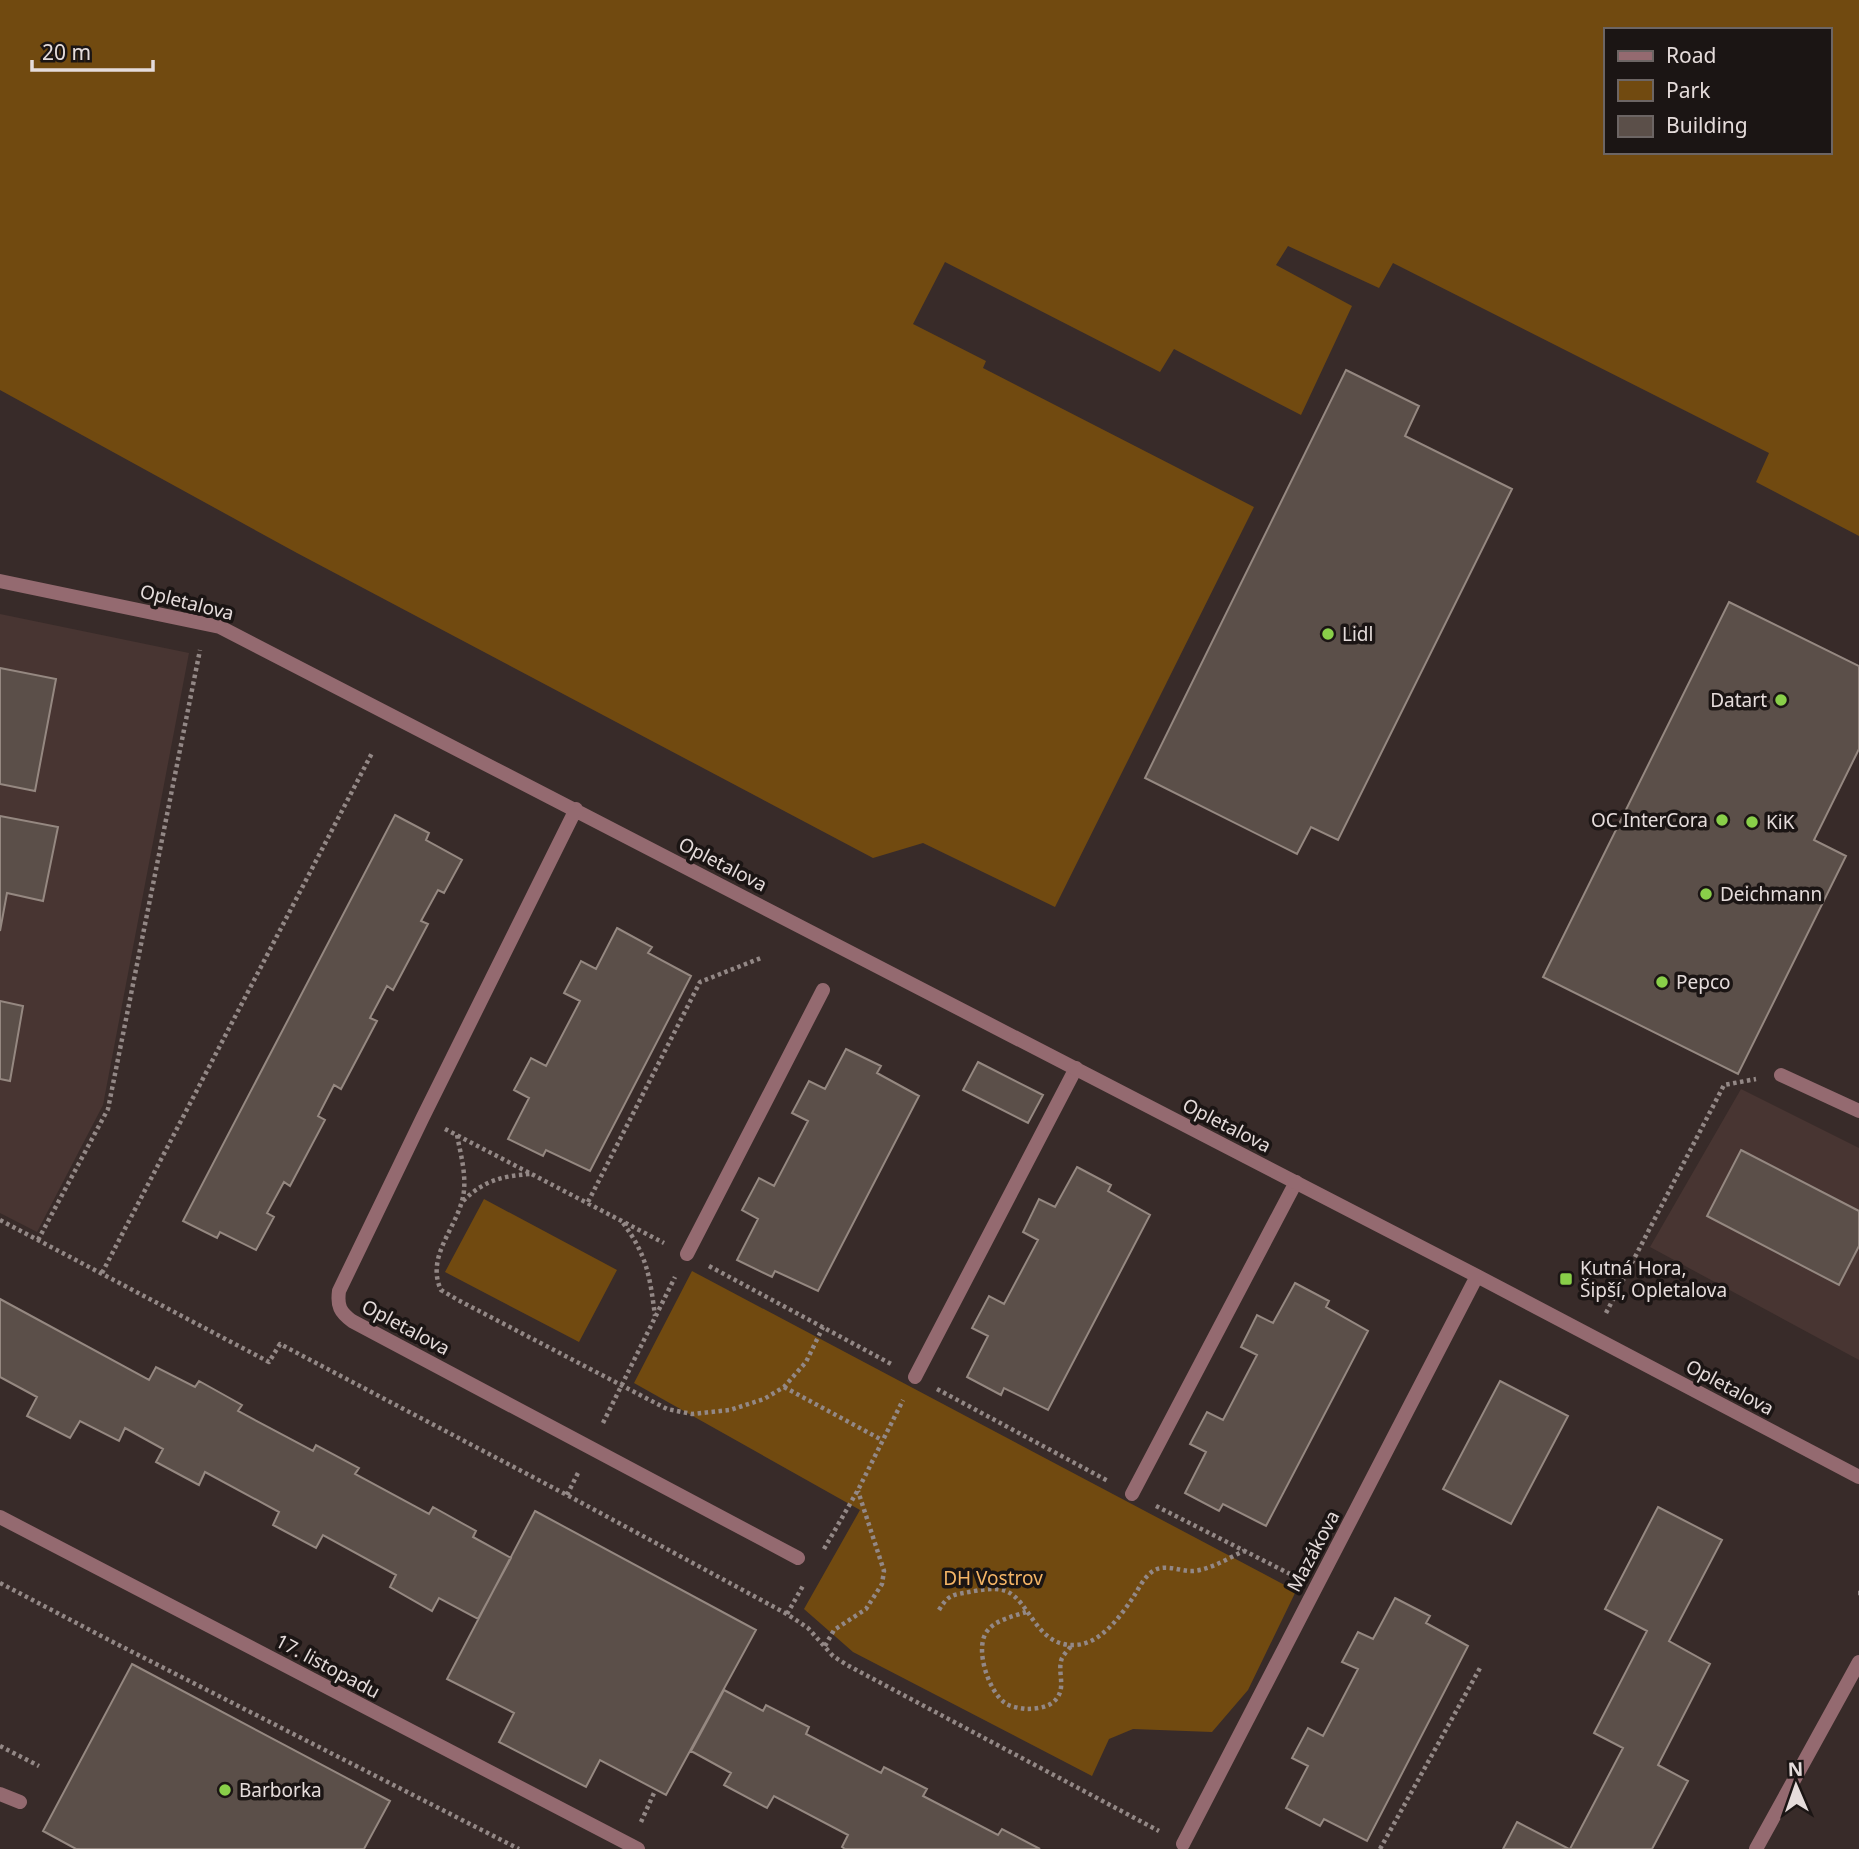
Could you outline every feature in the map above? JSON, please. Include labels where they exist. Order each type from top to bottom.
[{"type":"street","name":"Opletalova","points":[[0,582],[220,627],[1478,1276],[1859,1476]]},
{"type":"street","name":"Opletalova","points":[[576,809],[339,1291],[338,1303],[342,1313],[352,1321],[798,1558]]},
{"type":"street","points":[[687,1254],[822,990]]},
{"type":"street","points":[[915,1377],[1076,1068]]},
{"type":"street","points":[[1781,1075],[1859,1111]]},
{"type":"street","points":[[1132,1494],[1296,1182]]},
{"type":"street","name":"Mazákova","points":[[1183,1844],[1478,1276]]},
{"type":"street","name":"17. listopadu","points":[[0,1517],[638,1849]]},
{"type":"street","points":[[1756,1849],[1859,1662]]},
{"type":"street","points":[[0,1794],[20,1802]]},
{"type":"path","points":[[38,1240],[108,1109],[200,649]]},
{"type":"path","points":[[102,1273],[372,753]]},
{"type":"path","points":[[588,1202],[700,982],[761,958]]},
{"type":"path","points":[[1594,1337],[1724,1086],[1781,1075]]},
{"type":"path","points":[[423,1117],[687,1254],[1132,1494],[1316,1587]]},
{"type":"path","points":[[457,1135],[464,1184],[462,1202],[438,1258],[436,1280],[441,1290],[620,1385],[667,1409],[692,1414],[730,1410],[764,1399],[784,1387],[806,1362],[822,1327]]},
{"type":"path","points":[[462,1202],[475,1189],[491,1181],[513,1175],[533,1174]]},
{"type":"path","points":[[0,1220],[269,1362],[280,1344],[567,1495],[787,1614],[808,1628],[833,1656],[846,1665],[1183,1844]]},
{"type":"path","points":[[621,1220],[636,1241],[645,1261],[651,1282],[655,1317]]},
{"type":"path","points":[[567,1495],[687,1254]]},
{"type":"path","points":[[819,1558],[858,1490],[915,1377]]},
{"type":"path","points":[[784,1387],[882,1440]]},
{"type":"path","points":[[825,1646],[834,1630],[866,1609],[882,1584],[884,1571],[858,1490]]},
{"type":"path","points":[[939,1610],[944,1600],[952,1595],[979,1590],[1008,1591],[1038,1628],[1055,1641],[1072,1645],[1095,1640],[1112,1624],[1155,1569],[1191,1571],[1245,1551]]},
{"type":"path","points":[[787,1614],[806,1580]]},
{"type":"path","points":[[0,1583],[519,1849]]},
{"type":"path","points":[[1026,1612],[997,1623],[988,1629],[982,1639],[986,1674],[995,1693],[1006,1704],[1035,1709],[1051,1703],[1059,1694],[1062,1658],[1072,1645]]},
{"type":"path","points":[[1380,1849],[1480,1668]]},
{"type":"path","points":[[0,1746],[39,1766]]},
{"type":"path","points":[[641,1822],[654,1793]]},
{"type":"shaded area","points":[[0,614],[189,653],[103,1105],[37,1232],[0,1213]]},
{"type":"shaded area","points":[[1741,1089],[1859,1148],[1859,1360],[1650,1247]]},
{"type":"green space","points":[[0,0],[1859,0],[1859,536],[1756,482],[1769,453],[1393,263],[1379,288],[1288,246],[1276,265],[1352,306],[1301,415],[1174,349],[1160,372],[945,262],[913,324],[986,361],[983,368],[1254,507],[1055,907],[923,843],[873,858],[297,553],[0,390]]},
{"type":"green space","points":[[484,1199],[617,1270],[579,1342],[445,1272]]},
{"type":"green space","name":"DH Vostrov","points":[[692,1271],[1296,1591],[1248,1690],[1212,1732],[1133,1729],[1109,1739],[1092,1776],[853,1652],[804,1609],[860,1510],[634,1383]]},
{"type":"building","name":"Lidl","points":[[1346,370],[1419,406],[1405,436],[1512,489],[1338,840],[1311,827],[1297,854],[1145,778]]},
{"type":"building","name":"OC InterCora","points":[[1729,602],[1859,666],[1859,749],[1814,840],[1846,856],[1738,1074],[1543,977]]},
{"type":"building","points":[[0,668],[56,679],[35,791],[0,784]]},
{"type":"building","points":[[395,815],[429,833],[426,840],[462,860],[444,893],[438,890],[421,921],[428,924],[393,990],[387,986],[370,1018],[377,1021],[341,1089],[334,1085],[318,1116],[325,1120],[290,1186],[284,1182],[267,1213],[274,1217],[256,1250],[220,1232],[217,1238],[183,1221]]},
{"type":"building","points":[[0,816],[58,827],[43,901],[7,893],[0,931]]},
{"type":"building","points":[[617,928],[652,947],[648,953],[691,976],[590,1171],[546,1150],[543,1156],[508,1139],[529,1098],[514,1090],[531,1058],[546,1066],[580,1001],[564,993],[581,961],[596,969]]},
{"type":"building","points":[[0,1001],[23,1006],[10,1081],[0,1079]]},
{"type":"building","points":[[846,1049],[881,1066],[877,1073],[919,1096],[818,1291],[775,1271],[772,1277],[737,1260],[758,1219],[742,1210],[759,1178],[774,1186],[808,1121],[792,1113],[809,1081],[825,1089]]},
{"type":"building","points":[[978,1062],[1043,1095],[1028,1123],[963,1090]]},
{"type":"building","points":[[1741,1150],[1859,1211],[1859,1246],[1839,1285],[1707,1216]]},
{"type":"building","points":[[1077,1167],[1111,1185],[1108,1191],[1150,1215],[1048,1410],[1004,1388],[1001,1395],[967,1377],[988,1336],[972,1328],[989,1296],[1004,1304],[1038,1240],[1023,1232],[1039,1199],[1055,1207]]},
{"type":"building","points":[[1295,1283],[1329,1301],[1326,1307],[1368,1331],[1266,1526],[1223,1504],[1219,1511],[1185,1493],[1206,1452],[1190,1444],[1207,1412],[1223,1420],[1257,1355],[1241,1347],[1257,1315],[1273,1323]]},
{"type":"building","points":[[0,1299],[149,1380],[156,1367],[195,1387],[199,1381],[242,1405],[238,1411],[313,1451],[316,1445],[359,1468],[355,1474],[429,1514],[433,1507],[476,1531],[473,1537],[511,1558],[478,1619],[439,1598],[432,1611],[390,1587],[396,1575],[323,1535],[316,1548],[273,1525],[279,1512],[205,1472],[199,1485],[156,1462],[163,1449],[125,1428],[119,1441],[80,1421],[70,1438],[27,1416],[37,1397],[0,1377]]},
{"type":"building","points":[[1500,1381],[1568,1416],[1511,1524],[1443,1489]]},
{"type":"building","points":[[1658,1507],[1722,1540],[1669,1641],[1710,1664],[1658,1765],[1688,1781],[1652,1849],[1570,1849],[1623,1748],[1594,1733],[1647,1631],[1605,1609]]},
{"type":"building","points":[[535,1511],[756,1630],[666,1795],[600,1760],[586,1787],[499,1742],[514,1713],[447,1679]]},
{"type":"building","points":[[1395,1598],[1430,1616],[1426,1623],[1468,1646],[1367,1841],[1324,1819],[1320,1826],[1286,1808],[1308,1766],[1292,1758],[1308,1728],[1323,1736],[1358,1669],[1342,1662],[1358,1632],[1373,1639]]},
{"type":"building","points":[[132,1664],[390,1801],[364,1849],[76,1849],[43,1831]]},
{"type":"building","points":[[724,1690],[763,1711],[766,1705],[809,1727],[806,1734],[881,1773],[884,1767],[927,1789],[923,1796],[998,1835],[1002,1829],[1040,1849],[845,1849],[842,1847],[848,1835],[774,1796],[767,1808],[724,1785],[731,1773],[691,1751]]},
{"type":"building","points":[[1517,1822],[1569,1849],[1503,1849]]},
{"type":"place","name":"Lidl","points":[[1328,634]]},
{"type":"place","name":"Datart","points":[[1781,700]]},
{"type":"place","name":"OC InterCora","points":[[1722,820]]},
{"type":"place","name":"KiK","points":[[1752,822]]},
{"type":"place","name":"Deichmann","points":[[1706,894]]},
{"type":"place","name":"Pepco","points":[[1662,982]]},
{"type":"place","name":"Kutná Hora, Šipší, Opletalova","points":[[1566,1279]]},
{"type":"place","name":"Barborka","points":[[225,1790]]}]
